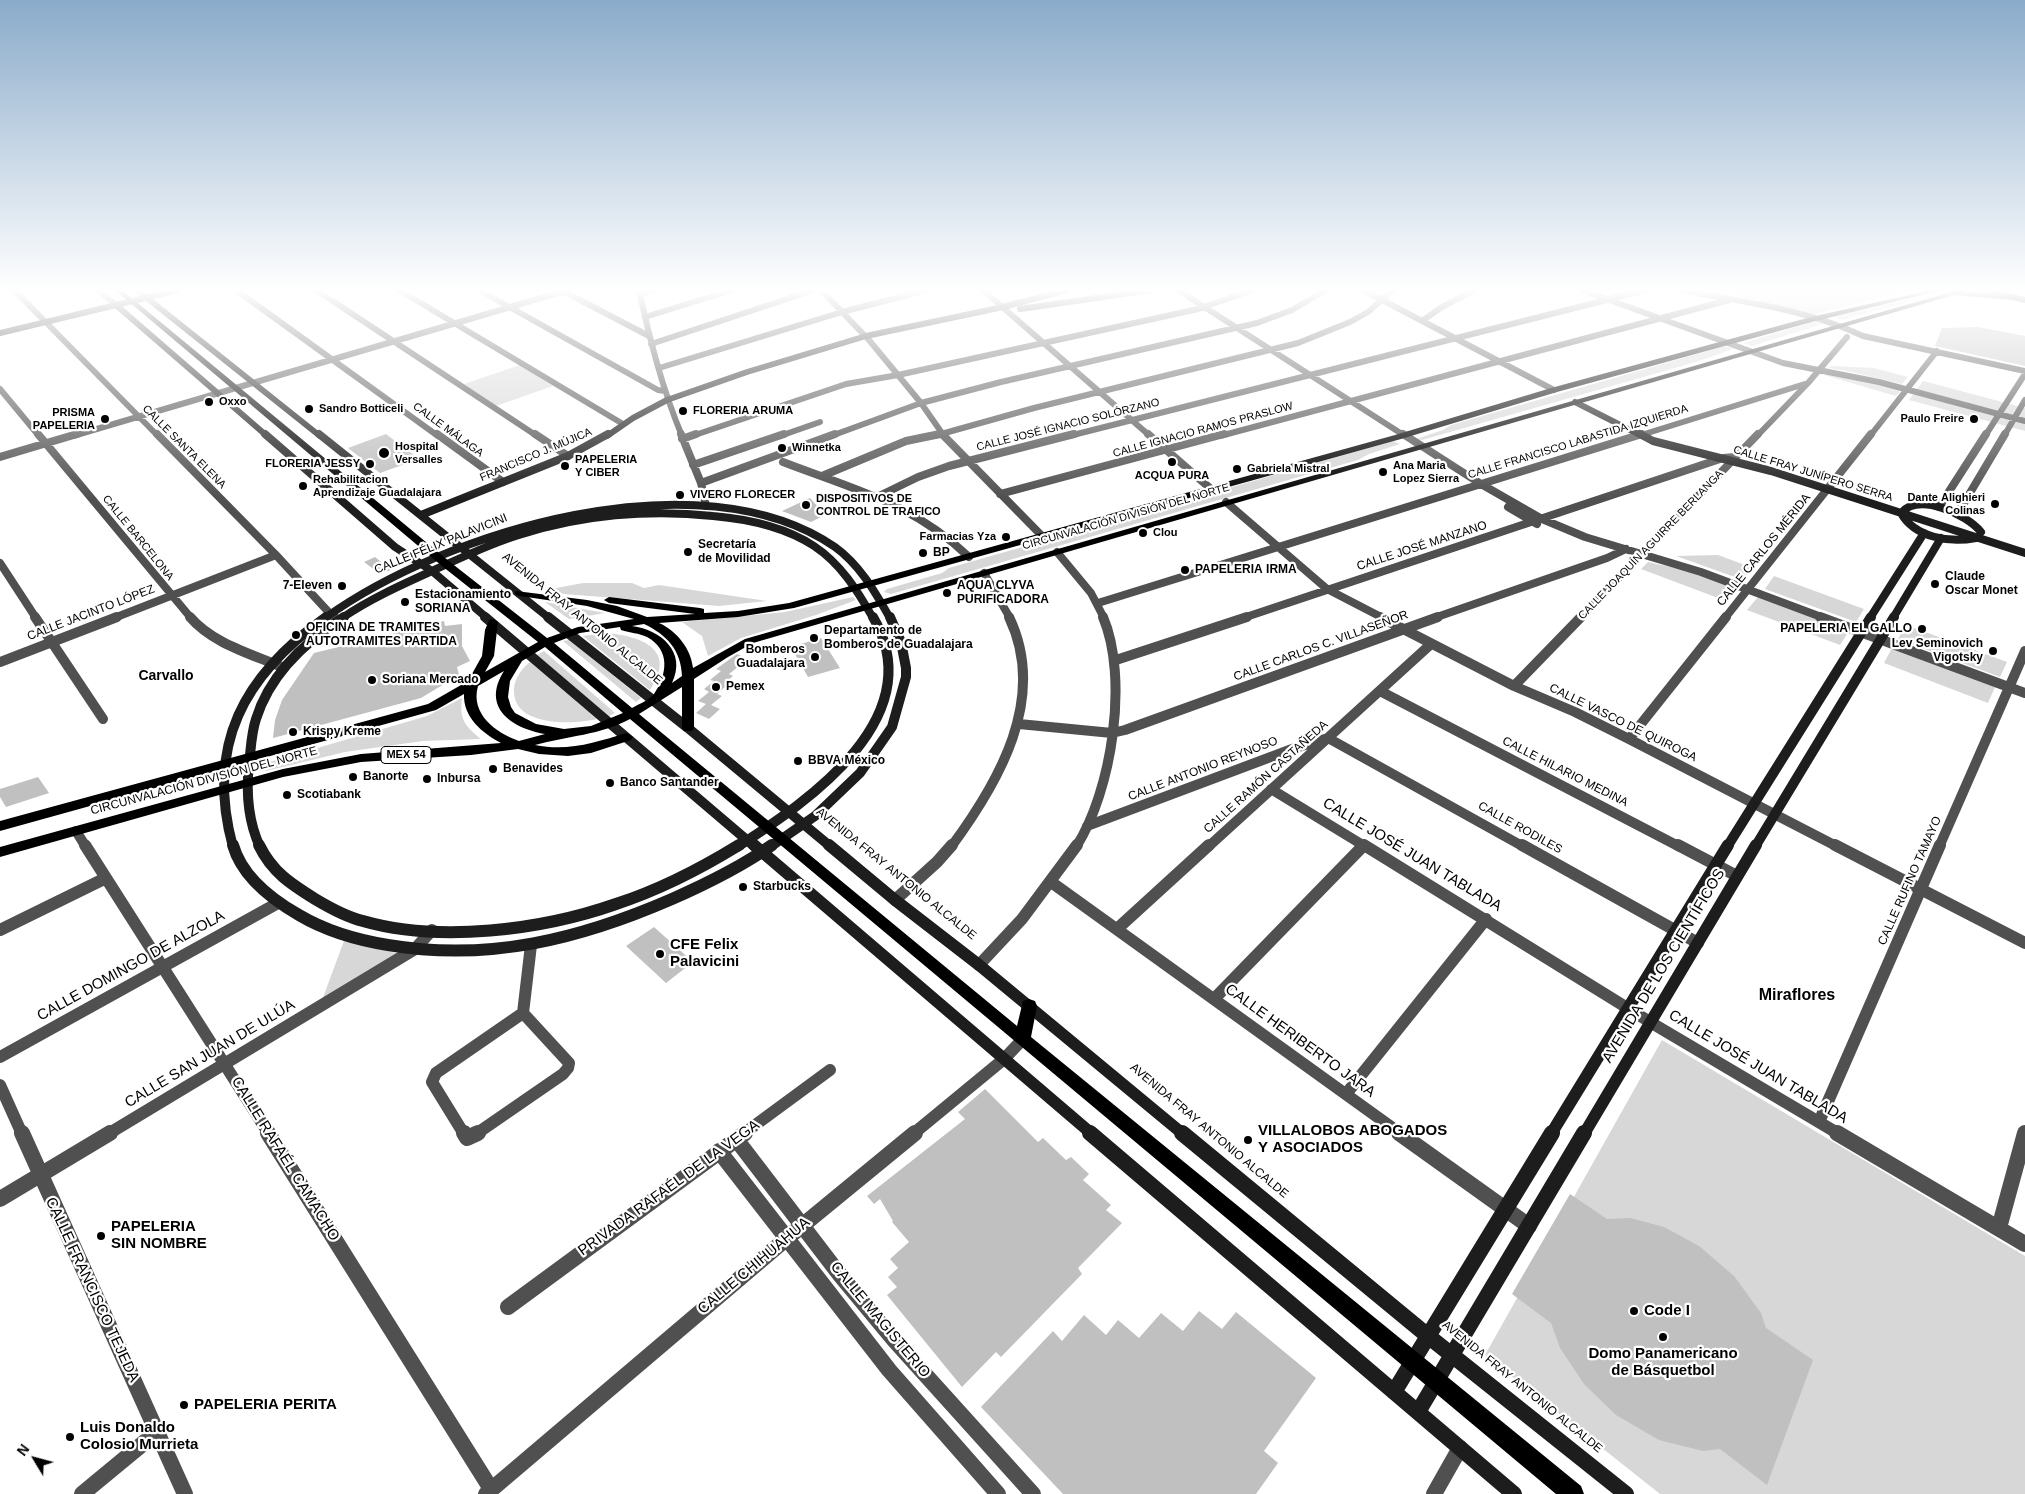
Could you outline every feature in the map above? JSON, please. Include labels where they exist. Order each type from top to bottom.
[{"type":"main road","points":[[201,360],[442,561],[546,642],[767,828],[1573,1494]]},
{"type":"main road","name":"CIRCUNVALACIÓN DIVISIÓN DEL NORTE","points":[[0,826],[249,759],[432,707],[546,642],[570,633],[648,620],[730,614],[790,606],[969,558],[1664,360]]},
{"type":"main road","name":"CIRCUNVALACIÓN DIVISIÓN DEL NORTE","points":[[0,852],[302,769],[361,758],[520,745],[566,732],[585,730],[611,723],[632,714],[654,701],[727,650],[748,641],[1717,360]]},
{"type":"main road","points":[[520,593],[622,610],[648,620],[668,632],[682,646],[686,658],[688,677],[686,716],[688,728]]},
{"type":"main road","points":[[574,602],[603,599],[730,614]]},
{"type":"main road","points":[[493,622],[489,632],[488,653],[470,695],[471,704],[479,721],[500,737],[542,751],[567,752],[594,748],[627,737]]},
{"type":"main road","name":"CIRCUNVALACIÓN DIVISIÓN DEL NORTE","points":[[609,626],[642,631],[665,644],[671,654],[673,663],[670,677],[654,701]]},
{"type":"main road","name":"CIRCUNVALACIÓN DIVISIÓN DEL NORTE","points":[[528,652],[508,672],[502,686],[501,696],[504,707],[512,717],[525,725],[540,730],[566,732]]},
{"type":"main road","points":[[1023,1039],[1029,1006]]},
{"type":"street","name":"CALLE SANTA ELENA","points":[[83,360],[276,554],[333,617]]},
{"type":"street","points":[[179,360],[395,547],[428,567],[493,622],[1514,1494]]},
{"type":"street","name":"AVENIDA FRAY ANTONIO ALCALDE","points":[[223,360],[463,547],[688,728],[895,900],[1029,1006],[1428,1336],[1626,1494]]},
{"type":"street","points":[[0,457],[331,360]]},
{"type":"street","name":"CALLE MÁLAGA","points":[[334,360],[503,482]]},
{"type":"street","points":[[422,360],[568,456]]},
{"type":"street","points":[[515,360],[623,424]]},
{"type":"street","points":[[604,360],[658,390],[665,392]]},
{"type":"street","points":[[656,360],[668,401],[700,483],[706,506]]},
{"type":"street","points":[[659,368],[686,360]]},
{"type":"street","name":"FRANCISCO J. MÚJICA","points":[[421,515],[568,456],[600,440],[623,424],[656,406],[782,360]]},
{"type":"street","points":[[885,360],[921,403],[942,434],[1043,536]]},
{"type":"street","points":[[682,439],[846,384],[898,375],[965,360]]},
{"type":"street","points":[[1063,360],[1211,489]]},
{"type":"street","points":[[700,483],[921,403],[1098,360]]},
{"type":"street","points":[[822,476],[900,443],[942,434],[1003,415],[1233,360]]},
{"type":"street","points":[[1282,360],[1533,522],[1582,541],[1624,550]]},
{"type":"street","name":"CALLE JOSÉ IGNACIO SOLÓRZANO","points":[[877,497],[933,471],[968,461],[1370,360]]},
{"type":"street","points":[[1496,360],[1554,390]]},
{"type":"street","name":"CALLE IGNACIO RAMOS PRASLOW","points":[[1000,494],[1508,360]]},
{"type":"street","points":[[1775,360],[1907,389],[2025,420]]},
{"type":"street","name":"CALLE JOAQUÍN AGUIRRE BERLANGA","points":[[1514,686],[1808,384],[1828,360]]},
{"type":"street","name":"CALLE CARLOS MÉRIDA","points":[[1628,738],[1931,360]]},
{"type":"street","points":[[1939,507],[2025,372],[1971,360]]},
{"type":"street","name":"CALLE FRANCISCO LABASTIDA IZQUIERDA","points":[[1098,603],[1808,384]]},
{"type":"street","name":"CALLE BARCELONA","points":[[0,389],[197,626],[211,637],[284,668]]},
{"type":"street","points":[[1958,513],[2025,400]]},
{"type":"street","name":"CALLE FRAY JUNÍPERO SERRA","points":[[1575,402],[1639,435],[1670,445],[1734,459],[1829,486],[1979,535],[2025,553]]},
{"type":"street","points":[[693,466],[820,422]]},
{"type":"street","name":"CALLE FRAY JUNÍPERO SERRA","points":[[1709,454],[1723,458]]},
{"type":"street","name":"CALLE JOSÉ MANZANO","points":[[1116,660],[1723,458],[1734,459]]},
{"type":"street","points":[[783,462],[900,507],[952,540],[969,558]]},
{"type":"street","points":[[1477,485],[1542,519],[1577,534],[1624,550],[1701,572],[2025,693]]},
{"type":"street","name":"CALLE VASCO DE QUIROGA","points":[[1226,502],[1327,589],[1514,686],[1575,712],[1628,738],[2025,943]]},
{"type":"street","points":[[1920,505],[1939,507],[1958,513],[1973,522],[1979,535],[1962,541],[1924,533],[1908,523],[1903,511],[1920,505]]},
{"type":"street","name":"CALLE FÉLIX PALAVICINI","points":[[333,617],[284,668],[267,693],[256,715],[246,784],[248,806],[258,844],[272,868],[297,889],[325,905],[363,921],[400,929],[432,930],[503,929],[547,922],[613,906],[669,883],[767,828],[832,780],[859,750],[875,722],[886,692],[888,659],[884,634],[855,588],[828,557],[797,538],[753,523],[720,515],[656,512],[606,516],[529,532],[442,561],[373,599],[333,617],[290,644],[272,662],[248,695],[235,720],[226,765],[225,816],[235,855],[253,879],[278,903],[309,922],[350,937],[428,951],[480,950],[531,945],[617,923],[694,890],[762,852],[803,824],[846,789],[874,758],[893,727],[903,699],[907,673],[903,647],[897,630],[870,584],[846,557],[826,542],[807,532],[758,515],[706,506],[655,506],[591,511],[526,525],[463,547],[442,561]]},
{"type":"street","name":"AVENIDA DE LOS CIENTÍFICOS","points":[[1394,1392],[1627,1007],[1924,533]]},
{"type":"street","name":"CALLE FRAY JUNÍPERO SERRA","points":[[1979,535],[2025,546]]},
{"type":"street","name":"AVENIDA DE LOS CIENTÍFICOS","points":[[1418,1412],[1941,538]]},
{"type":"street","name":"CALLE CARLOS C. VILLASEÑOR","points":[[1019,724],[1112,733],[1624,550]]},
{"type":"street","points":[[979,965],[1009,934],[1051,882],[1088,826],[1102,786],[1116,707],[1116,660],[1109,630],[1098,603],[1057,552]]},
{"type":"street","name":"CALLE JACINTO LÓPEZ","points":[[0,662],[276,554]]},
{"type":"street","points":[[0,563],[103,719]]},
{"type":"street","points":[[895,900],[944,854],[986,797],[1011,749],[1019,724],[1023,698],[1021,650],[997,592],[984,573]]},
{"type":"street","name":"CALLE RAMÓN CASTAÑEDA","points":[[1117,929],[1431,644]]},
{"type":"street","name":"CALLE RUFINO TAMAYO","points":[[1819,1122],[2025,651]]},
{"type":"street","name":"CALLE HILARIO MEDINA","points":[[1380,691],[1738,876]]},
{"type":"street","name":"CALLE ANTONIO REYNOSO","points":[[1088,826],[1292,749],[1328,738]]},
{"type":"street","name":"CALLE RODILES","points":[[1328,738],[1698,943]]},
{"type":"street","name":"CALLE JOSÉ JUAN TABLADA","points":[[1271,789],[1486,919],[1650,1022],[2025,1244]]},
{"type":"street","name":"CALLE RAFAÉL CAMACHO","points":[[76,831],[224,1064],[489,1492]]},
{"type":"street","points":[[1214,999],[1364,845]]},
{"type":"street","points":[[0,930],[106,878]]},
{"type":"street","name":"CALLE HERIBERTO JARA","points":[[1051,882],[1529,1226]]},
{"type":"street","name":"CALLE DOMINGO DE ALZOLA","points":[[0,1057],[278,903]]},
{"type":"street","points":[[1346,1094],[1486,919]]},
{"type":"street","name":"CALLE SAN JUAN DE ULÚA","points":[[0,1199],[415,949],[432,930]]},
{"type":"street","points":[[523,1013],[569,1063],[568,1068],[563,1074],[473,1136],[467,1138],[432,1082],[432,1077],[523,1013],[531,945]]},
{"type":"street","name":"CALLE CHIHUAHUA","points":[[489,1492],[786,1239],[1004,1059],[1023,1039]]},
{"type":"street","name":"PRIVADA RAFAÉL DE LA VEGA","points":[[508,1307],[830,1070]]},
{"type":"street","name":"CALLE FRANCISCO TEJEDA","points":[[0,1085],[185,1494]]},
{"type":"street","points":[[1999,1228],[2025,1132]]},
{"type":"street","name":"CALLE MAGISTERIO","points":[[736,1138],[802,1226],[894,1340],[1033,1494]]},
{"type":"street","name":"CALLE MAGISTERIO","points":[[719,1151],[889,1370],[998,1494]]},
{"type":"street","points":[[82,1494],[157,1432]]},
{"type":"street","points":[[1434,1494],[1460,1448]]},
{"type":"shaded area","points":[[1677,360],[1702,360],[1422,440],[1416,439],[1443,430],[1451,425]]},
{"type":"shaded area","points":[[520,365],[553,386],[496,406],[464,384]]},
{"type":"shaded area","points":[[1831,366],[1874,368],[1908,377],[1902,384],[1829,368]]},
{"type":"shaded area","points":[[1827,374],[1902,389],[1896,396],[1824,375]]},
{"type":"shaded area","points":[[1923,381],[2025,408],[2025,431],[1909,400]]},
{"type":"shaded area","points":[[1393,441],[1400,444],[1369,454],[1358,460],[891,594],[884,592],[887,589],[942,573],[949,568]]},
{"type":"shaded area","points":[[1718,555],[1753,568],[1743,580],[1676,556]]},
{"type":"shaded area","points":[[1648,562],[1693,572],[1736,588],[1726,601],[1641,569]]},
{"type":"shaded area","points":[[1774,576],[1864,609],[1856,622],[1765,589]]},
{"type":"shaded area","points":[[583,583],[632,583],[644,588],[659,585],[767,601],[719,606],[564,594],[546,590]]},
{"type":"shaded area","points":[[853,597],[856,600],[816,615],[741,638],[708,656],[702,636],[682,622],[785,612]]},
{"type":"shaded area","points":[[1758,597],[1849,631],[1840,645],[1747,610]]},
{"type":"shaded area","points":[[545,602],[605,613],[569,619]]},
{"type":"shaded area","points":[[1906,625],[2007,662],[2000,677],[1898,639]]},
{"type":"shaded area","points":[[606,633],[632,637],[652,647],[658,655],[660,664],[658,676],[650,690],[583,636]]},
{"type":"shaded area","points":[[569,640],[641,698],[636,702],[563,641]]},
{"type":"shaded area","points":[[1892,648],[1995,687],[1988,703],[1884,663]]},
{"type":"shaded area","points":[[544,651],[615,713],[609,716],[537,655]]},
{"type":"shaded area","points":[[530,662],[597,719],[559,722],[532,717],[522,710],[516,701],[514,688],[519,674]]},
{"type":"shaded area","points":[[462,698],[462,717],[467,726],[481,739],[423,741],[345,752],[266,771],[260,769],[266,763],[427,716]]},
{"type":"shaded area","points":[[345,938],[399,954],[321,1003]]},
{"type":"shaded area","points":[[1662,1040],[2025,1256],[2025,1494],[1660,1494],[1485,1355]]},
{"type":"building","points":[[1997,360],[2025,360],[2025,366]]},
{"type":"building","name":"Hospital Versalles","points":[[386,434],[419,459],[380,473],[348,448]]},
{"type":"building","name":"DISPOSITIVOS DE CONTROL DE TRAFICO","points":[[810,498],[825,515],[811,522],[782,511]]},
{"type":"building","points":[[375,557],[391,570],[380,574],[364,562]]},
{"type":"building","name":"Soriana Mercado","points":[[444,621],[445,626],[462,624],[462,646],[470,661],[457,667],[459,675],[421,698],[273,738],[275,720],[282,700],[314,653]]},
{"type":"building","name":"Bomberos Guadalajara","points":[[821,638],[840,668],[808,677],[791,647]]},
{"type":"building","name":"Pemex","points":[[737,654],[748,659],[729,674],[733,676],[717,694],[722,696],[711,705],[720,709],[709,719],[696,713],[706,704],[698,701],[709,692],[704,689],[714,681],[710,680],[721,671],[716,669]]},
{"type":"building","points":[[38,777],[49,793],[6,807],[0,797],[0,789]]},
{"type":"building","name":"CFE Felix Palavicini","points":[[654,927],[693,962],[666,983],[626,946]]},
{"type":"building","points":[[985,1089],[1038,1142],[1043,1138],[1066,1160],[1071,1157],[1089,1174],[1083,1180],[1111,1205],[1106,1210],[1122,1223],[1078,1268],[1082,1274],[1001,1357],[996,1352],[962,1387],[887,1295],[897,1287],[888,1277],[898,1268],[890,1259],[909,1242],[892,1222],[880,1199],[874,1204],[867,1196],[965,1119],[958,1112]]},
{"type":"building","name":"Domo Panamericano de Básquetbol","points":[[1570,1194],[1607,1219],[1630,1218],[1664,1227],[1699,1246],[1734,1276],[1761,1313],[1766,1328],[1813,1360],[1767,1485],[1720,1449],[1703,1451],[1659,1440],[1616,1415],[1584,1384],[1560,1348],[1551,1323],[1512,1294]]},
{"type":"building","points":[[1199,1311],[1222,1329],[1236,1312],[1316,1378],[1264,1451],[1278,1463],[1256,1494],[1063,1494],[981,1407],[1053,1331],[1062,1341],[1084,1315],[1106,1335],[1118,1320],[1139,1338],[1161,1313],[1183,1331]]},
{"type":"place","name":"Oxxo","points":[[209,402]]},
{"type":"place","name":"Sandro Botticeli","points":[[309,409]]},
{"type":"place","name":"FLORERIA ARUMA","points":[[683,411]]},
{"type":"place","name":"PRISMA PAPELERIA","points":[[105,419]]},
{"type":"place","name":"Paulo Freire","points":[[1974,419]]},
{"type":"place","name":"Winnetka","points":[[782,448]]},
{"type":"place","name":"Hospital Versalles","points":[[384,453]]},
{"type":"place","name":"ACQUA PURA","points":[[1172,462]]},
{"type":"place","name":"FLORERIA JESSY","points":[[370,464]]},
{"type":"place","name":"PAPELERIA Y CIBER","points":[[565,466]]},
{"type":"place","name":"Gabriela Mistral","points":[[1237,469]]},
{"type":"place","name":"Ana Maria Lopez Sierra","points":[[1383,472]]},
{"type":"place","name":"Rehabilitacion Aprendizaje Guadalajara","points":[[303,486]]},
{"type":"place","name":"VIVERO FLORECER","points":[[680,495]]},
{"type":"place","name":"Dante Alighieri Colinas","points":[[1995,504]]},
{"type":"place","name":"DISPOSITIVOS DE CONTROL DE TRAFICO","points":[[806,505]]},
{"type":"place","name":"Clou","points":[[1143,533]]},
{"type":"place","name":"Farmacias Yza","points":[[1006,537]]},
{"type":"place","name":"Secretaría de Movilidad","points":[[688,552]]},
{"type":"place","name":"BP","points":[[923,553]]},
{"type":"place","name":"PAPELERIA IRMA","points":[[1185,570]]},
{"type":"place","name":"Claude Oscar Monet","points":[[1935,584]]},
{"type":"place","name":"7-Eleven","points":[[342,586]]},
{"type":"place","name":"AQUA CLYVA PURIFICADORA","points":[[947,593]]},
{"type":"place","name":"Estacionamiento SORIANA","points":[[405,602]]},
{"type":"place","name":"PAPELERIA EL GALLO","points":[[1922,629]]},
{"type":"place","name":"OFICINA DE TRAMITES AUTOTRAMITES PARTIDA","points":[[296,635]]},
{"type":"place","name":"Departamento de Bomberos de Guadalajara","points":[[814,638]]},
{"type":"place","name":"Lev Seminovich Vigotsky","points":[[1993,651]]},
{"type":"place","name":"Bomberos Guadalajara","points":[[815,657]]},
{"type":"place","name":"Soriana Mercado","points":[[372,680]]},
{"type":"place","name":"Pemex","points":[[716,687]]},
{"type":"place","name":"Krispy Kreme","points":[[293,732]]},
{"type":"place","name":"BBVA México","points":[[798,761]]},
{"type":"place","name":"Benavides","points":[[493,769]]},
{"type":"place","name":"Banorte","points":[[353,777]]},
{"type":"place","name":"Inbursa","points":[[427,779]]},
{"type":"place","name":"Banco Santander","points":[[610,783]]},
{"type":"place","name":"Scotiabank","points":[[287,795]]},
{"type":"place","name":"Starbucks","points":[[743,887]]},
{"type":"place","name":"CFE Felix Palavicini","points":[[660,954]]},
{"type":"place","name":"VILLALOBOS ABOGADOS Y ASOCIADOS","points":[[1248,1140]]},
{"type":"place","name":"PAPELERIA SIN NOMBRE","points":[[101,1236]]},
{"type":"place","name":"Code I","points":[[1634,1311]]},
{"type":"place","name":"Domo Panamericano de Básquetbol","points":[[1663,1337]]},
{"type":"place","name":"PAPELERIA PERITA","points":[[184,1405]]},
{"type":"place","name":"Luis Donaldo Colosio Murrieta","points":[[70,1437]]},
{"type":"district","name":"Carvallo","points":[[166,676]]},
{"type":"district","name":"Miraflores","points":[[1797,996]]}]
